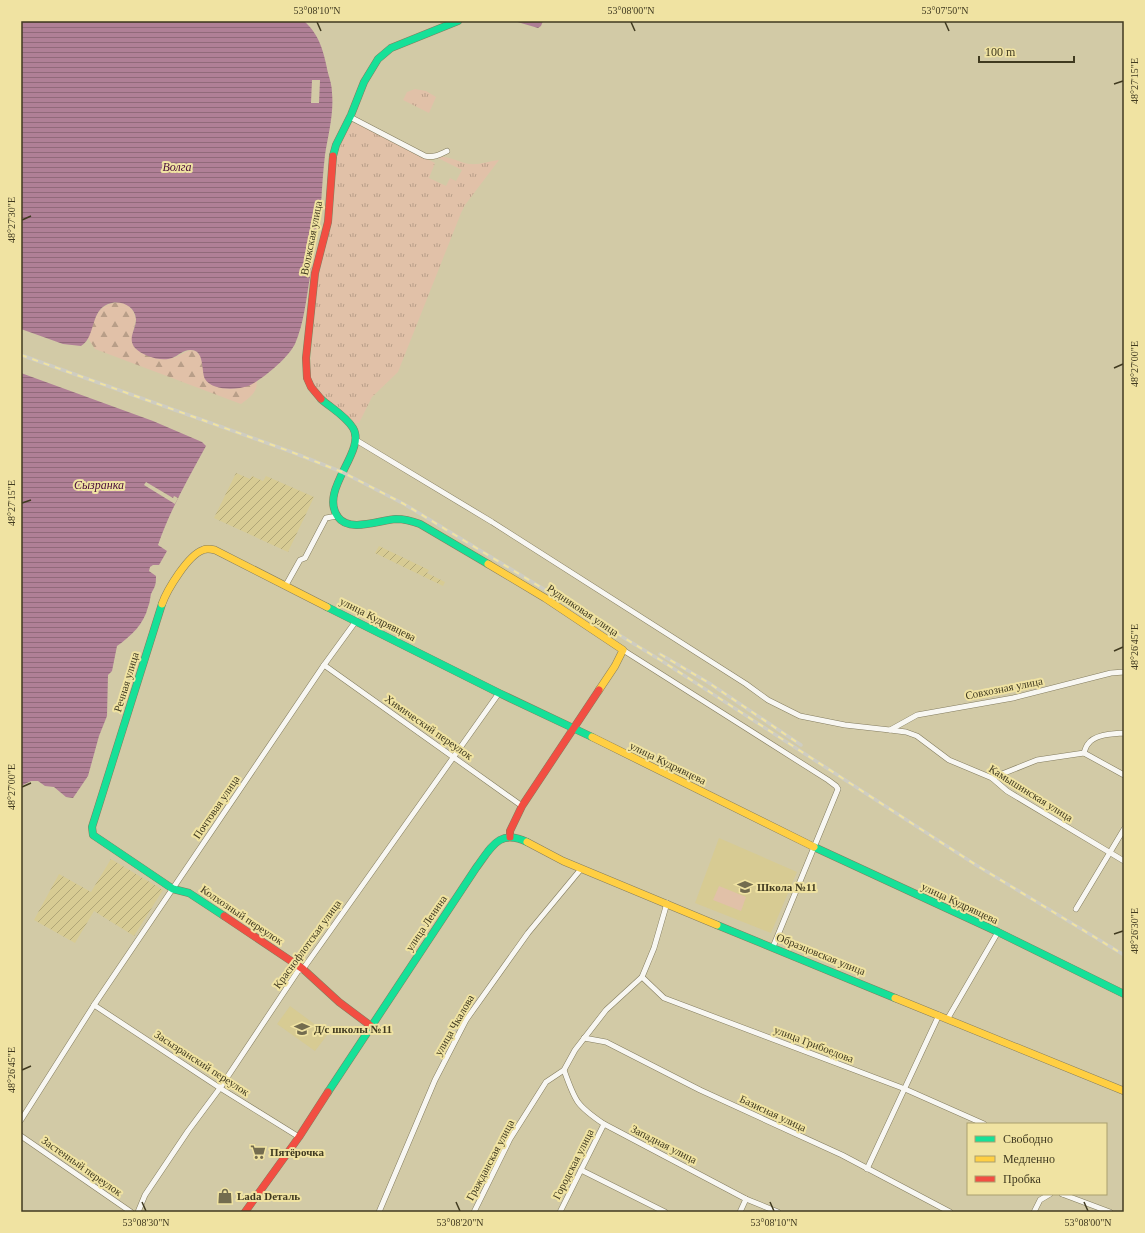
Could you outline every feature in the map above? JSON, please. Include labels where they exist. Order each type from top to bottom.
[{"type":"street","name":"Волжская улица","points":[[356,440],[356,434],[348,422],[311,389],[306,377],[310,307],[316,267],[328,222],[332,161],[337,145],[370,71],[385,52],[458,21]]},
{"type":"street","points":[[350,117],[425,156],[436,156],[447,151]]},
{"type":"street","points":[[286,585],[300,560],[305,558],[326,518],[337,516],[334,498],[335,490],[356,440]]},
{"type":"street","name":"Камышинская улица","points":[[356,440],[492,522],[768,700],[800,716],[845,725],[906,732],[921,738],[950,760],[992,778],[1007,791],[1124,862]]},
{"type":"street","name":"Рудниковая улица","points":[[337,516],[341,521],[353,525],[362,525],[397,519],[412,521],[420,524],[545,598],[622,650],[836,786],[838,789],[837,793],[814,847]]},
{"type":"street","name":"улица Кудрявцева","points":[[205,549],[215,550],[499,693],[814,847],[998,932],[1124,994]]},
{"type":"street","name":"Речная улица","points":[[93,835],[92,827],[106,787],[165,595],[179,574],[199,551],[205,549]]},
{"type":"street","name":"Почтовая улица","points":[[21,1120],[94,1005],[324,664],[356,621]]},
{"type":"street","points":[[510,837],[510,831],[522,806],[615,666],[622,650]]},
{"type":"street","name":"Химический переулок","points":[[324,664],[522,806]]},
{"type":"street","name":"Совхозная улица","points":[[890,730],[917,715],[1013,698],[1111,673],[1124,672]]},
{"type":"street","name":"Краснофлотская улица","points":[[138,1212],[145,1195],[188,1131],[220,1088],[298,971],[303,968],[499,693]]},
{"type":"street","points":[[1084,753],[1088,743],[1098,737],[1124,733]]},
{"type":"street","points":[[992,778],[1037,760],[1084,753],[1124,775]]},
{"type":"street","points":[[1076,909],[1124,829]]},
{"type":"street","name":"Колхозный переулок","points":[[93,835],[173,889],[189,893],[303,968],[339,1002],[371,1026]]},
{"type":"street","name":"Образцовская улица","points":[[510,837],[524,841],[581,869],[939,1014],[1124,1091]]},
{"type":"street","name":"улица Ленина","points":[[245,1212],[299,1137],[485,855],[500,840],[510,837]]},
{"type":"street","points":[[773,947],[814,847]]},
{"type":"street","name":"улица Чкалова","points":[[379,1212],[435,1080],[466,1020],[528,933],[581,869]]},
{"type":"street","name":"Гражданская улица","points":[[474,1212],[510,1139],[546,1082],[564,1070],[575,1050],[606,1010],[642,977],[654,948],[667,904]]},
{"type":"street","points":[[948,1018],[998,932]]},
{"type":"street","name":"улица Грибоедова","points":[[642,977],[664,998],[905,1089],[982,1123]]},
{"type":"street","name":"Засызранский переулок","points":[[94,1005],[220,1088],[299,1137]]},
{"type":"street","points":[[867,1169],[939,1014]]},
{"type":"street","name":"Базисная улица","points":[[584,1038],[606,1042],[700,1090],[842,1155],[950,1212]]},
{"type":"street","name":"Западная улица","points":[[564,1070],[573,1094],[580,1106],[604,1124],[746,1198],[778,1212]]},
{"type":"street","name":"Городская улица","points":[[560,1212],[604,1124]]},
{"type":"street","name":"Застенный переулок","points":[[21,1136],[131,1212]]},
{"type":"street","points":[[581,1170],[665,1212]]},
{"type":"street","points":[[1034,1212],[1040,1200],[1048,1195]]},
{"type":"street","points":[[1065,1195],[1110,1212]]},
{"type":"street","points":[[740,1212],[746,1198]]},
{"type":"shaded area","points":[[236,473],[250,479],[252,476],[263,481],[266,476],[314,497],[288,552],[214,518]]},
{"type":"shaded area","points":[[379,546],[429,570],[427,573],[445,582],[443,586],[375,553]]},
{"type":"shaded area","name":"Школа №11","points":[[719,838],[797,872],[771,933],[695,903]]},
{"type":"shaded area","points":[[111,859],[163,890],[134,936],[94,911],[75,943],[34,920],[59,874],[91,892]]},
{"type":"shaded area","name":"Д/с школы №11","points":[[290,1006],[328,1034],[315,1051],[277,1024]]},
{"type":"green space","points":[[415,89],[426,91],[436,97],[429,113],[403,100],[407,92]]},
{"type":"green space","points":[[350,124],[359,124],[435,163],[429,178],[446,186],[450,178],[456,181],[462,170],[438,158],[439,157],[446,157],[470,164],[499,160],[465,205],[461,213],[398,372],[372,397],[359,423],[356,423],[318,392],[312,384],[310,371],[318,277],[323,250],[333,216],[337,157],[345,134]]},
{"type":"green space","points":[[120,302],[127,304],[133,311],[136,319],[132,337],[136,349],[155,358],[174,358],[190,350],[195,351],[200,355],[203,363],[203,370],[213,385],[225,388],[240,388],[257,381],[256,389],[250,397],[241,404],[95,349],[88,338],[95,319],[101,309]]},
{"type":"green space","points":[[719,886],[746,897],[741,911],[713,900]]},
{"type":"water","name":"Волга","points":[[21,21],[304,21],[318,38],[325,58],[331,85],[332,101],[325,155],[321,205],[301,328],[292,350],[287,356],[254,383],[248,386],[231,389],[213,386],[205,379],[202,361],[198,353],[195,351],[185,351],[168,359],[152,358],[143,354],[135,348],[132,341],[132,334],[136,323],[135,315],[131,308],[120,303],[112,303],[100,310],[96,316],[86,342],[81,346],[63,344],[21,329]]},
{"type":"water","points":[[514,21],[543,21],[541,26],[538,28]]},
{"type":"water","name":"Сызранка","points":[[21,373],[153,421],[202,442],[206,446],[168,519],[158,545],[167,551],[159,565],[153,565],[150,567],[149,571],[156,576],[156,582],[146,613],[136,629],[117,646],[112,671],[108,675],[107,716],[99,736],[88,776],[73,798],[66,797],[54,787],[45,786],[38,781],[31,781],[21,786]]},
{"type":"pier","points":[[312,80],[320,80],[319,103],[311,103]]},
{"type":"pier","points":[[146,482],[173,498],[174,496],[178,498],[175,504],[144,485]]},
{"type":"railway","points":[[21,355],[289,451],[342,472],[404,504],[662,661],[976,865],[1124,955]]},
{"type":"railway","points":[[660,654],[709,683],[801,745]]},
{"type":"traffic: fast","points":[[333,156],[336,145],[351,115],[364,82],[378,59],[391,48],[458,21]]},
{"type":"traffic: fast","points":[[321,399],[350,423],[356,437],[354,448],[334,495],[333,506],[338,517],[343,522],[357,525],[396,519],[414,522],[420,524],[488,564]]},
{"type":"traffic: fast","points":[[162,604],[92,827],[93,835],[173,889],[189,893],[224,916]]},
{"type":"traffic: fast","points":[[327,607],[499,693],[592,737]]},
{"type":"traffic: fast","points":[[328,1092],[491,847],[497,842],[509,837],[527,842]]},
{"type":"traffic: fast","points":[[814,847],[998,932],[1124,994]]},
{"type":"traffic: fast","points":[[717,925],[895,998]]},
{"type":"traffic: slow","points":[[162,604],[168,590],[185,566],[197,553],[204,549],[209,549],[215,550],[327,607]]},
{"type":"traffic: slow","points":[[488,564],[545,598],[623,650],[615,666],[599,690]]},
{"type":"traffic: slow","points":[[592,737],[814,847]]},
{"type":"traffic: slow","points":[[527,842],[563,861],[717,925]]},
{"type":"traffic: slow","points":[[895,998],[1124,1091]]},
{"type":"traffic: jam","points":[[321,399],[311,387],[307,378],[306,358],[315,273],[328,222],[333,156]]},
{"type":"traffic: jam","points":[[510,837],[510,831],[522,806],[599,690]]},
{"type":"traffic: jam","points":[[224,916],[303,969],[339,1002],[371,1026]]},
{"type":"traffic: jam","points":[[245,1212],[299,1137],[328,1092]]},
{"type":"place","name":"Школа №11","points":[[745,887]]},
{"type":"place","name":"Д/с школы №11","points":[[302,1029]]},
{"type":"place","name":"Пятёрочка","points":[[258,1152]]},
{"type":"place","name":"Lada Dеталь","points":[[225,1196]]}]
